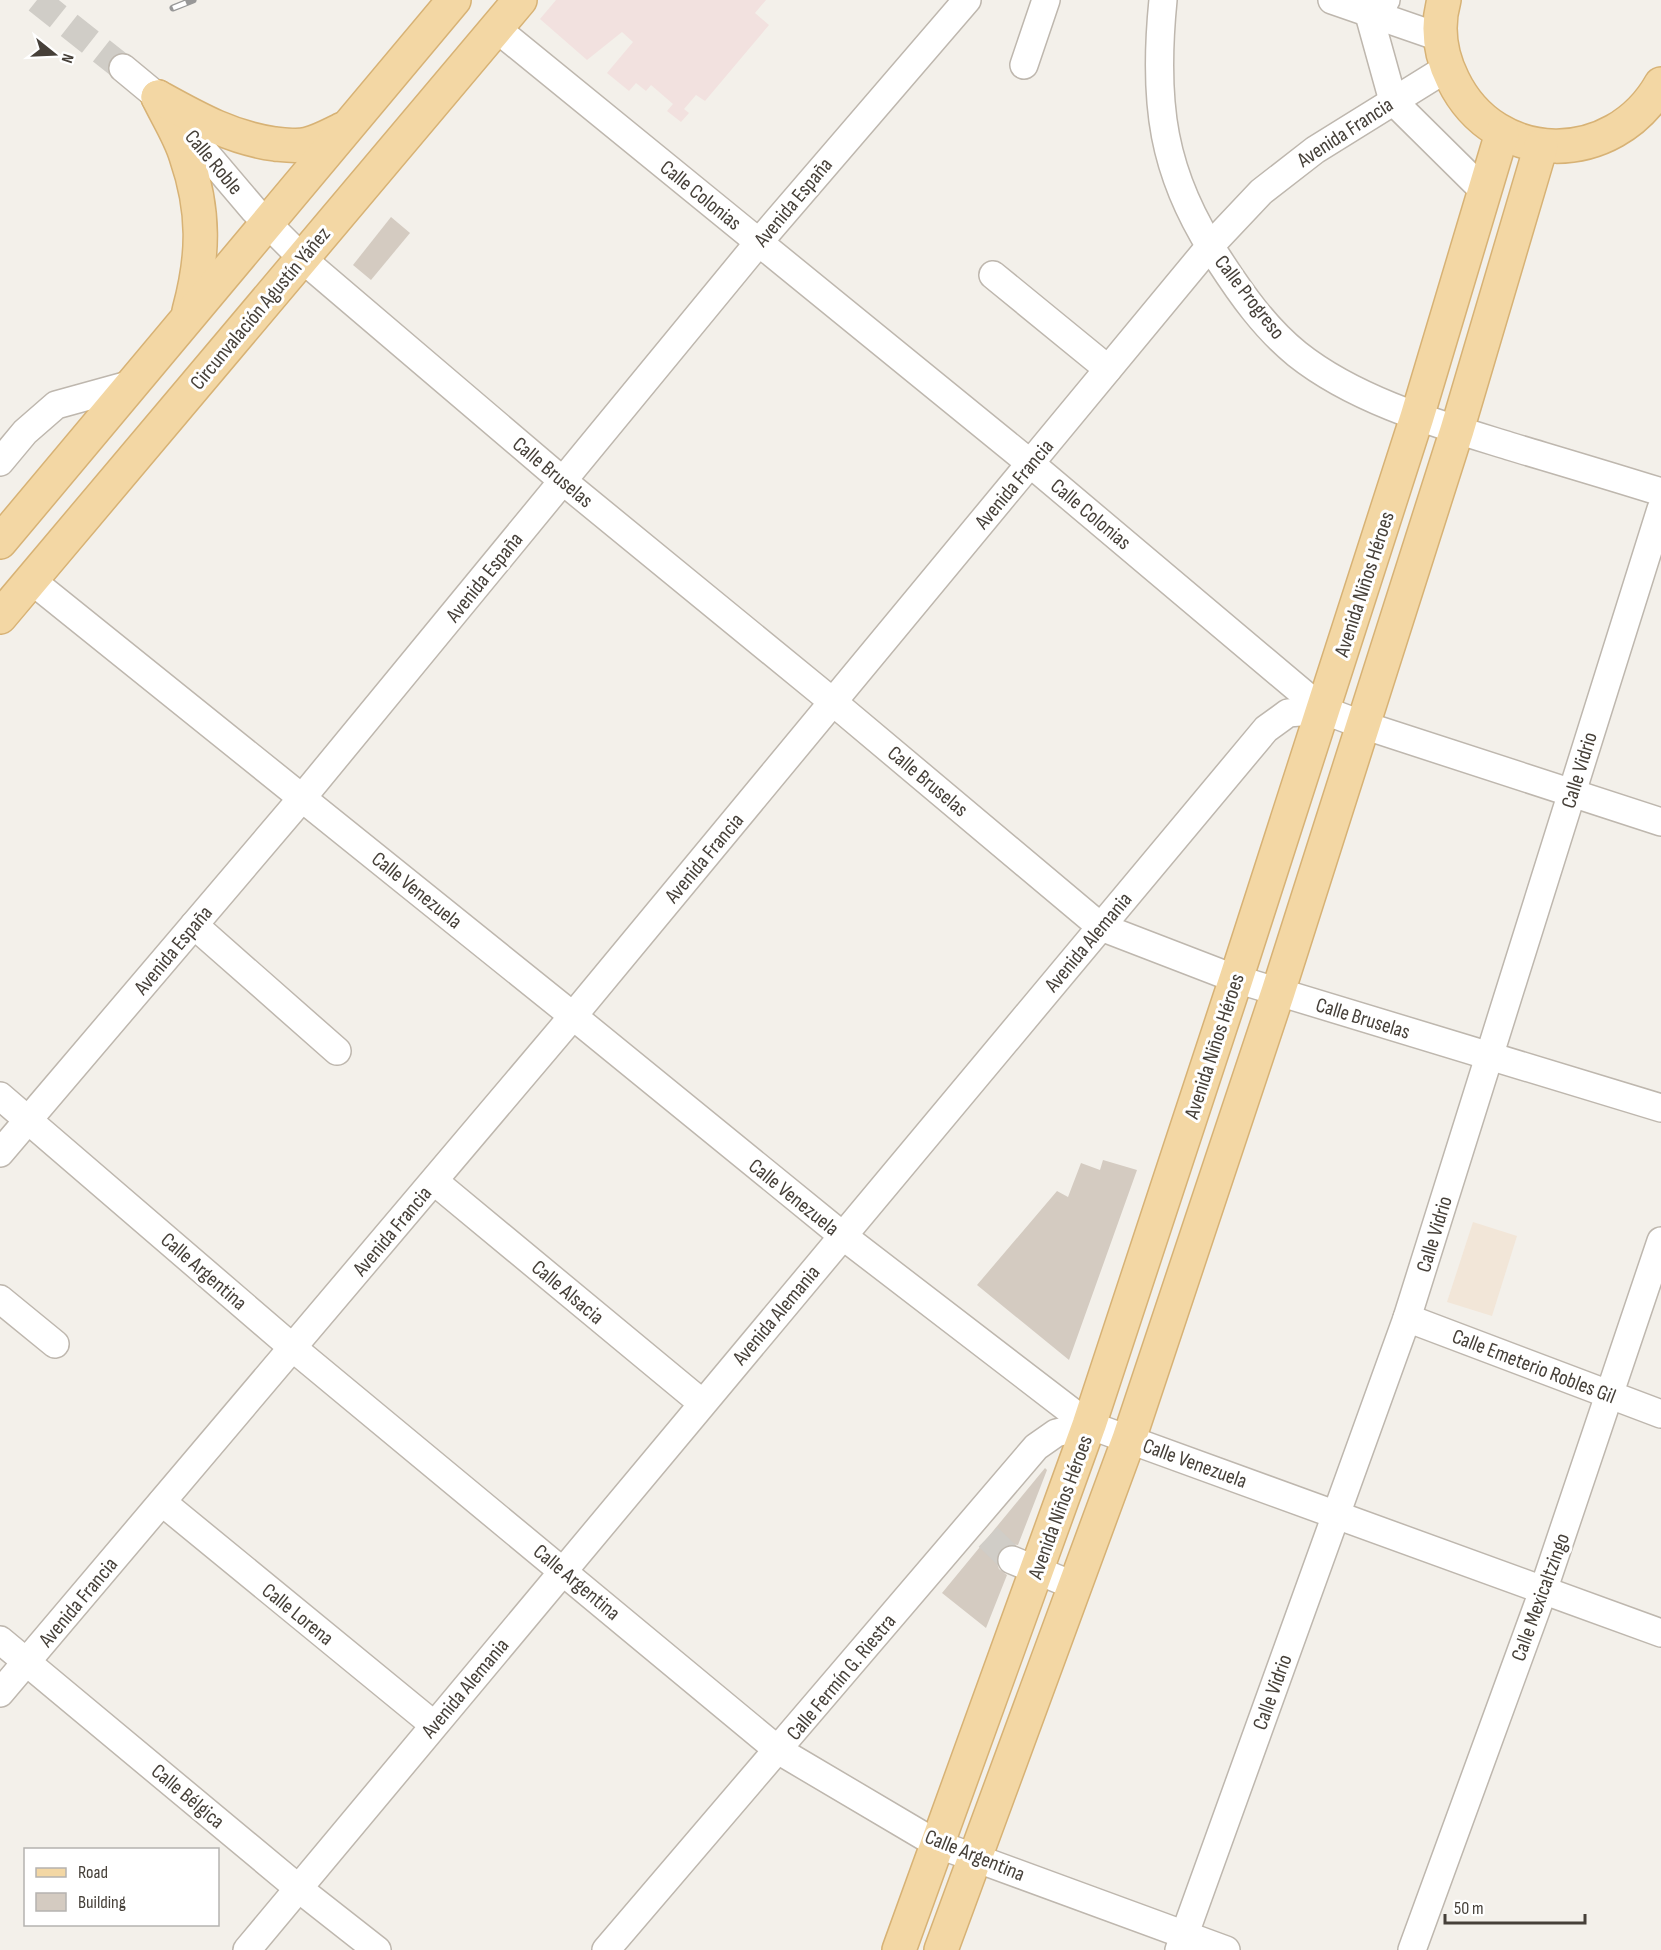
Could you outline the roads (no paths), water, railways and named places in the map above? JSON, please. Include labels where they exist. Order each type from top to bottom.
[{"type":"main road","points":[[0,542],[454,0]]},
{"type":"main road","name":"Circunvalación Agustín Yáñez","points":[[0,616],[520,0]]},
{"type":"main road","points":[[1444,0],[1439,37],[1447,68],[1460,94],[1478,116],[1502,133],[1521,141],[1541,146],[1568,147],[1594,141],[1650,112],[1654,96],[1661,84]]},
{"type":"main road","points":[[158,97],[217,129],[286,146],[307,145],[347,127]]},
{"type":"main road","points":[[158,97],[186,155],[198,201],[202,246],[196,284],[186,319]]},
{"type":"main road","name":"Avenida Niños Héroes","points":[[899,1950],[938,1844],[1025,1565],[1089,1425],[1417,417],[1502,133]]},
{"type":"main road","name":"Avenida Niños Héroes","points":[[940,1950],[1129,1440],[1278,992],[1457,430],[1541,146]]},
{"type":"street","name":"Avenida España","points":[[0,1154],[302,798],[759,242],[967,0]]},
{"type":"street","points":[[1024,64],[1046,0]]},
{"type":"street","name":"Calle Progreso","points":[[1163,0],[1159,44],[1159,98],[1168,153],[1184,198],[1210,246],[1264,322],[1296,353],[1319,370],[1366,395],[1417,417],[1661,492]]},
{"type":"street","points":[[1332,0],[1377,5],[1439,37]]},
{"type":"street","points":[[1377,5],[1393,101],[1484,191]]},
{"type":"street","name":"Calle Colonias","points":[[497,29],[1030,464],[1323,710],[1661,822]]},
{"type":"street","name":"Calle Roble","points":[[123,68],[158,97],[177,117],[208,158],[266,223],[302,258]]},
{"type":"street","name":"Avenida Francia","points":[[0,1693],[573,1016],[1210,246],[1270,185],[1315,150],[1447,68]]},
{"type":"street","name":"Calle Bruselas","points":[[302,258],[563,481],[833,702],[1101,927],[1236,979],[1661,1108]]},
{"type":"street","points":[[993,275],[1108,369]]},
{"type":"street","points":[[0,462],[25,432],[56,405],[132,384]]},
{"type":"street","name":"Calle Vidrio","points":[[1182,1942],[1407,1318],[1661,509]]},
{"type":"street","name":"Calle Venezuela","points":[[30,580],[843,1236],[1089,1425],[1661,1634]]},
{"type":"street","name":"Avenida Alemania","points":[[247,1950],[1266,729],[1288,713],[1323,710]]},
{"type":"street","points":[[194,925],[337,1052]]},
{"type":"street","name":"Calle Argentina","points":[[0,1096],[293,1348],[778,1750],[938,1844],[1182,1942],[1226,1950]]},
{"type":"street","name":"Calle Alsacia","points":[[434,1181],[702,1403]]},
{"type":"street","name":"Calle Mexicaltzingo","points":[[1412,1950],[1543,1591],[1661,1241]]},
{"type":"street","points":[[0,1299],[55,1344]]},
{"type":"street","name":"Calle Emeterio Robles Gil","points":[[1407,1318],[1661,1414]]},
{"type":"street","name":"Calle Fermín G. Riestra","points":[[606,1950],[778,1750],[982,1527],[1036,1447],[1056,1434],[1089,1425]]},
{"type":"street","name":"Calle Lorena","points":[[162,1502],[434,1725]]},
{"type":"street","points":[[1025,1565],[1075,1586]]},
{"type":"street","name":"Calle Bélgica","points":[[0,1640],[298,1888],[377,1950]]},
{"type":"street","points":[[0,1667],[27,1662]]},
{"type":"tunnel","points":[[37,0],[123,68]]},
{"type":"tunnel","points":[[988,1537],[1012,1560]]},
{"type":"railway","points":[[173,8],[193,0]]}]
